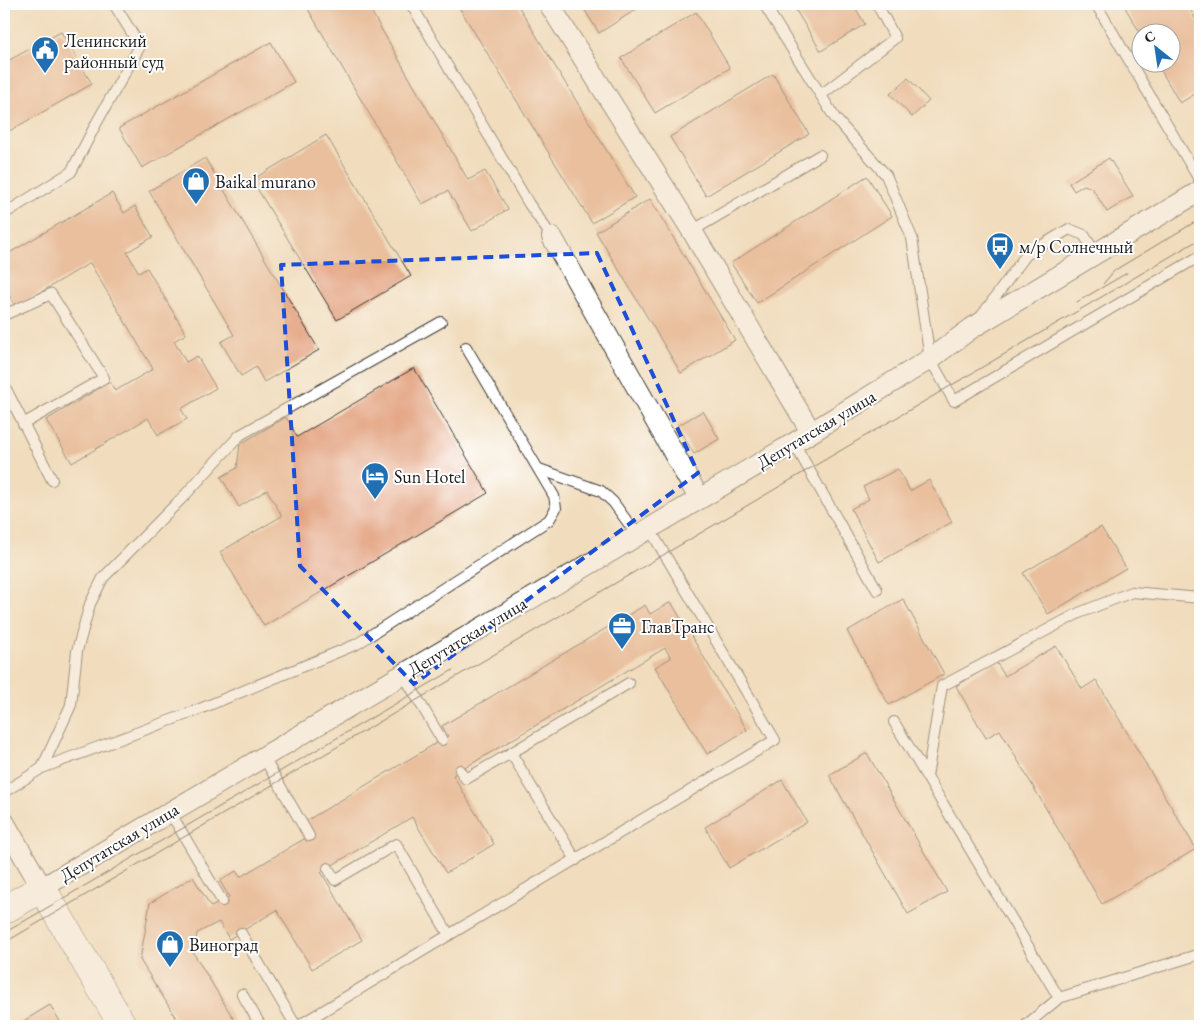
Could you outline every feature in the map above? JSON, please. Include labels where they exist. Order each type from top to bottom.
[{"type":"street","points":[[549,4],[692,230],[811,432]]},
{"type":"street","name":"Депутатская улица","points":[[4,910],[794,443],[930,359],[972,328],[1200,192]]},
{"type":"street","points":[[552,237],[699,498]]},
{"type":"street","points":[[4,822],[123,1026]]},
{"type":"lane","points":[[4,214],[71,172],[140,46],[114,4]]},
{"type":"lane","points":[[411,4],[529,204],[552,237]]},
{"type":"lane","points":[[764,4],[835,118],[886,175],[912,238],[930,359],[954,401],[1200,256]]},
{"type":"lane","points":[[820,94],[895,38],[877,4]]},
{"type":"lane","points":[[1096,4],[1200,181]]},
{"type":"lane","points":[[692,230],[820,155]]},
{"type":"lane","points":[[972,328],[1026,255],[1070,229],[1084,236],[1096,254]]},
{"type":"lane","points":[[4,314],[51,294],[104,378],[24,424]]},
{"type":"lane","points":[[42,768],[72,705],[77,651],[90,604],[103,578],[186,494],[240,435],[441,322]]},
{"type":"lane","points":[[4,792],[42,768],[190,713],[357,644],[549,520],[556,508],[554,496],[466,346]]},
{"type":"lane","points":[[4,386],[52,480]]},
{"type":"lane","points":[[794,443],[876,590]]},
{"type":"lane","points":[[241,933],[297,1026],[775,740],[643,532],[601,491],[539,469]]},
{"type":"lane","points":[[927,777],[942,686],[1078,613],[1132,592],[1200,598]]},
{"type":"lane","points":[[402,674],[442,740]]},
{"type":"lane","points":[[460,770],[466,780],[629,683]]},
{"type":"lane","points":[[894,722],[1059,998]]},
{"type":"lane","points":[[512,753],[576,860]]},
{"type":"lane","points":[[264,756],[309,836]]},
{"type":"lane","points":[[170,812],[222,901]]},
{"type":"lane","points":[[328,868],[335,880],[396,844],[449,935]]},
{"type":"lane","points":[[1025,1026],[1059,998],[1200,954]]},
{"type":"lane","points":[[242,994],[261,1026]]},
{"type":"highlighted area","points":[[597,253],[698,473],[414,684],[300,566],[281,265]]},
{"type":"building","points":[[305,4],[367,4],[468,180],[485,171],[508,209],[472,231],[448,191],[422,204]]},
{"type":"building","points":[[457,4],[517,4],[635,197],[592,223]]},
{"type":"building","points":[[581,4],[638,4],[640,7],[599,33]]},
{"type":"building","points":[[792,4],[853,4],[865,24],[821,51]]},
{"type":"building","points":[[1123,4],[1187,4],[1200,27],[1200,91],[1180,103],[1162,72],[1182,72],[1182,22],[1134,22]]},
{"type":"building","points":[[696,12],[730,68],[655,113],[621,58]]},
{"type":"building","name":"Ленинский районный суд","points":[[61,32],[92,84],[4,134],[4,63]]},
{"type":"building","points":[[271,42],[294,82],[142,168],[119,128]]},
{"type":"building","points":[[773,74],[809,134],[706,196],[670,137]]},
{"type":"building","points":[[908,78],[929,101],[912,117],[890,94]]},
{"type":"building","points":[[326,135],[411,276],[337,320],[252,180]]},
{"type":"building","points":[[205,158],[319,350],[264,382],[256,367],[241,376],[221,342],[234,335],[149,191]]},
{"type":"building","points":[[1109,158],[1133,196],[1107,212],[1092,188],[1084,185],[1074,191],[1069,183]]},
{"type":"building","points":[[867,176],[892,216],[757,303],[731,263]]},
{"type":"building","points":[[112,193],[124,213],[135,206],[153,237],[127,252],[139,273],[147,268],[186,334],[174,341],[186,362],[197,356],[216,388],[181,409],[187,419],[158,435],[148,418],[72,463],[46,420],[110,382],[115,391],[153,369],[90,263],[16,307],[4,287],[4,256]]},
{"type":"building","points":[[650,199],[735,340],[681,373],[596,232]]},
{"type":"building","name":"Sun Hotel","points":[[414,368],[488,493],[264,626],[220,552],[282,516],[267,490],[239,507],[221,477],[237,468],[240,444],[286,417],[297,437]]},
{"type":"building","points":[[703,411],[719,439],[694,454],[677,426]]},
{"type":"building","points":[[898,469],[910,491],[929,480],[952,522],[879,562],[851,509],[869,499],[863,487]]},
{"type":"building","points":[[1101,527],[1126,568],[1048,614],[1023,573]]},
{"type":"building","points":[[903,599],[944,674],[889,705],[847,631]]},
{"type":"building","points":[[671,602],[747,730],[707,754],[655,667],[671,658],[665,648],[453,775],[494,844],[446,873],[412,817],[321,872],[362,940],[312,969],[277,910],[229,939],[219,922],[197,933],[194,954],[238,1026],[181,1026],[140,960],[150,903],[193,877],[211,907],[229,897],[220,881],[236,871],[240,877],[309,836],[306,821],[448,736],[442,726],[645,605],[650,614]]},
{"type":"building","points":[[1056,646],[1082,689],[1096,680],[1196,849],[1102,904],[1000,730],[986,738],[956,686],[996,662],[1005,676]]},
{"type":"building","points":[[867,753],[947,892],[908,914],[829,775]]},
{"type":"building","points":[[782,780],[807,822],[729,868],[705,827]]},
{"type":"building","points":[[50,1005],[63,1026],[15,1026]]},
{"type":"building","points":[[1200,1019],[1200,1026],[1188,1026]]},
{"type":"tram line","points":[[1103,284],[1115,270],[1200,219]]},
{"type":"tram line","points":[[4,943],[1200,239]]},
{"type":"tram line","points":[[1077,302],[1127,273]]},
{"type":"tram line","points":[[4,933],[453,670]]},
{"type":"place","name":"Ленинский районный суд","points":[[45,74]]},
{"type":"place","name":"Baikal murano","points":[[196,205]]},
{"type":"place","name":"м/р Солнечный","points":[[1000,270]]},
{"type":"place","name":"Sun Hotel","points":[[375,500]]},
{"type":"place","name":"ГлавТранс","points":[[622,650]]},
{"type":"place","name":"Виноград","points":[[170,968]]}]
